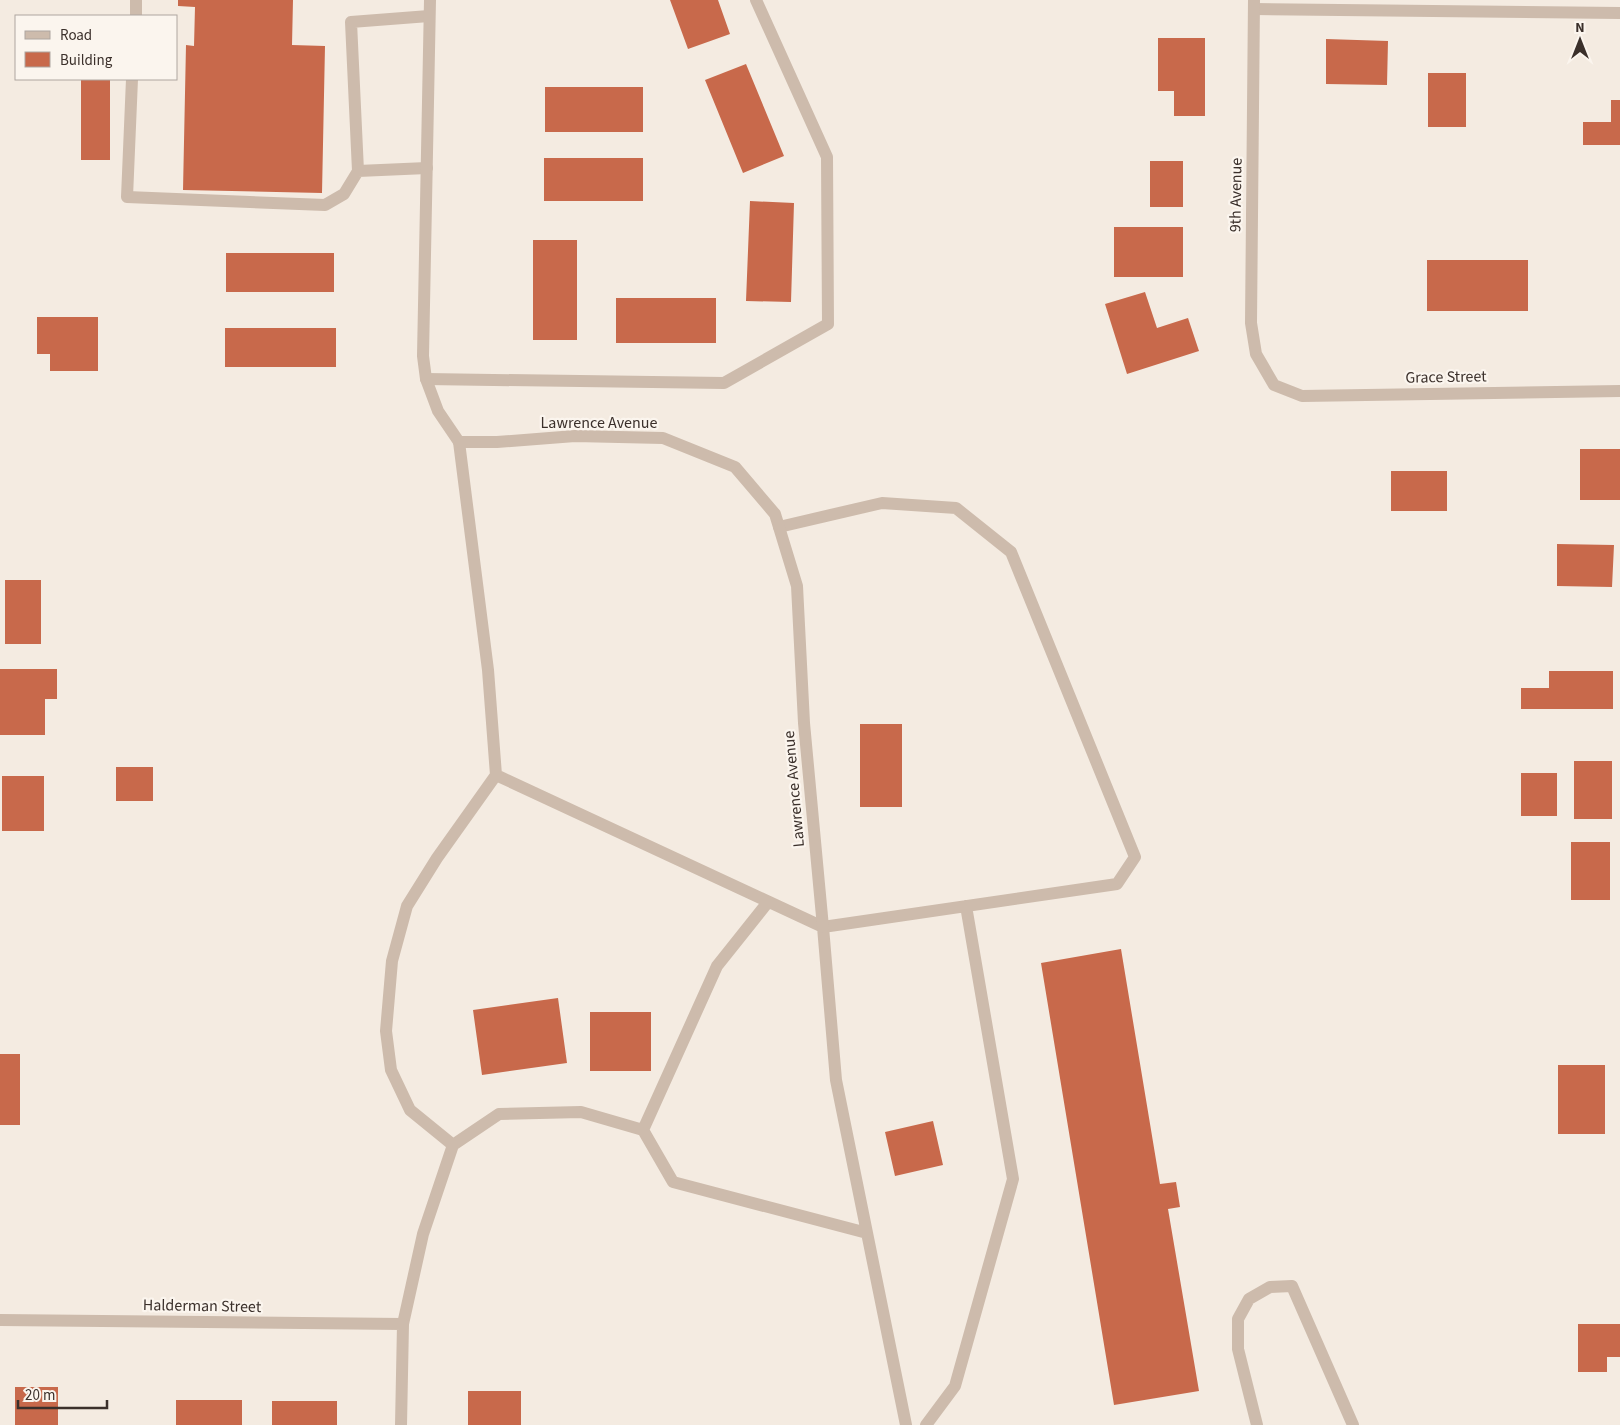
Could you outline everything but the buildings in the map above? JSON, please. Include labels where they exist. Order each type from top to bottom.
[{"type":"street","points":[[136,0],[136,15]]},
{"type":"street","points":[[430,0],[423,356],[426,379],[438,411],[458,442],[488,670],[496,775],[437,858],[407,906],[392,961],[386,1031],[391,1070],[410,1110],[453,1145]]},
{"type":"street","points":[[426,379],[724,383],[828,324],[827,157],[756,0]]},
{"type":"street","points":[[1254,5],[1620,13]]},
{"type":"street","name":"9th Avenue","points":[[1254,5],[1251,323],[1256,354],[1274,385]]},
{"type":"street","points":[[132,80],[127,197],[325,204],[344,194],[358,171],[351,22],[430,16]]},
{"type":"street","points":[[358,171],[427,168]]},
{"type":"street","name":"Grace Street","points":[[1274,385],[1302,396],[1620,391]]},
{"type":"street","name":"Lawrence Avenue","points":[[458,442],[497,442],[575,436],[663,438],[735,467],[775,514],[797,586],[804,723],[836,1080],[906,1425]]},
{"type":"street","points":[[496,775],[823,927],[1117,884],[1135,857],[1011,552],[956,508],[882,503],[779,527]]},
{"type":"street","points":[[642,1130],[717,966],[768,902]]},
{"type":"street","points":[[926,1425],[955,1386],[1014,1179],[966,906]]},
{"type":"street","points":[[401,1425],[403,1324],[423,1234],[453,1145],[499,1114],[581,1112],[642,1130],[673,1182],[867,1233]]},
{"type":"street","points":[[1257,1425],[1238,1349],[1238,1319],[1249,1299],[1270,1287],[1292,1286],[1353,1425]]},
{"type":"street","name":"Halderman Street","points":[[0,1320],[403,1324]]}]
